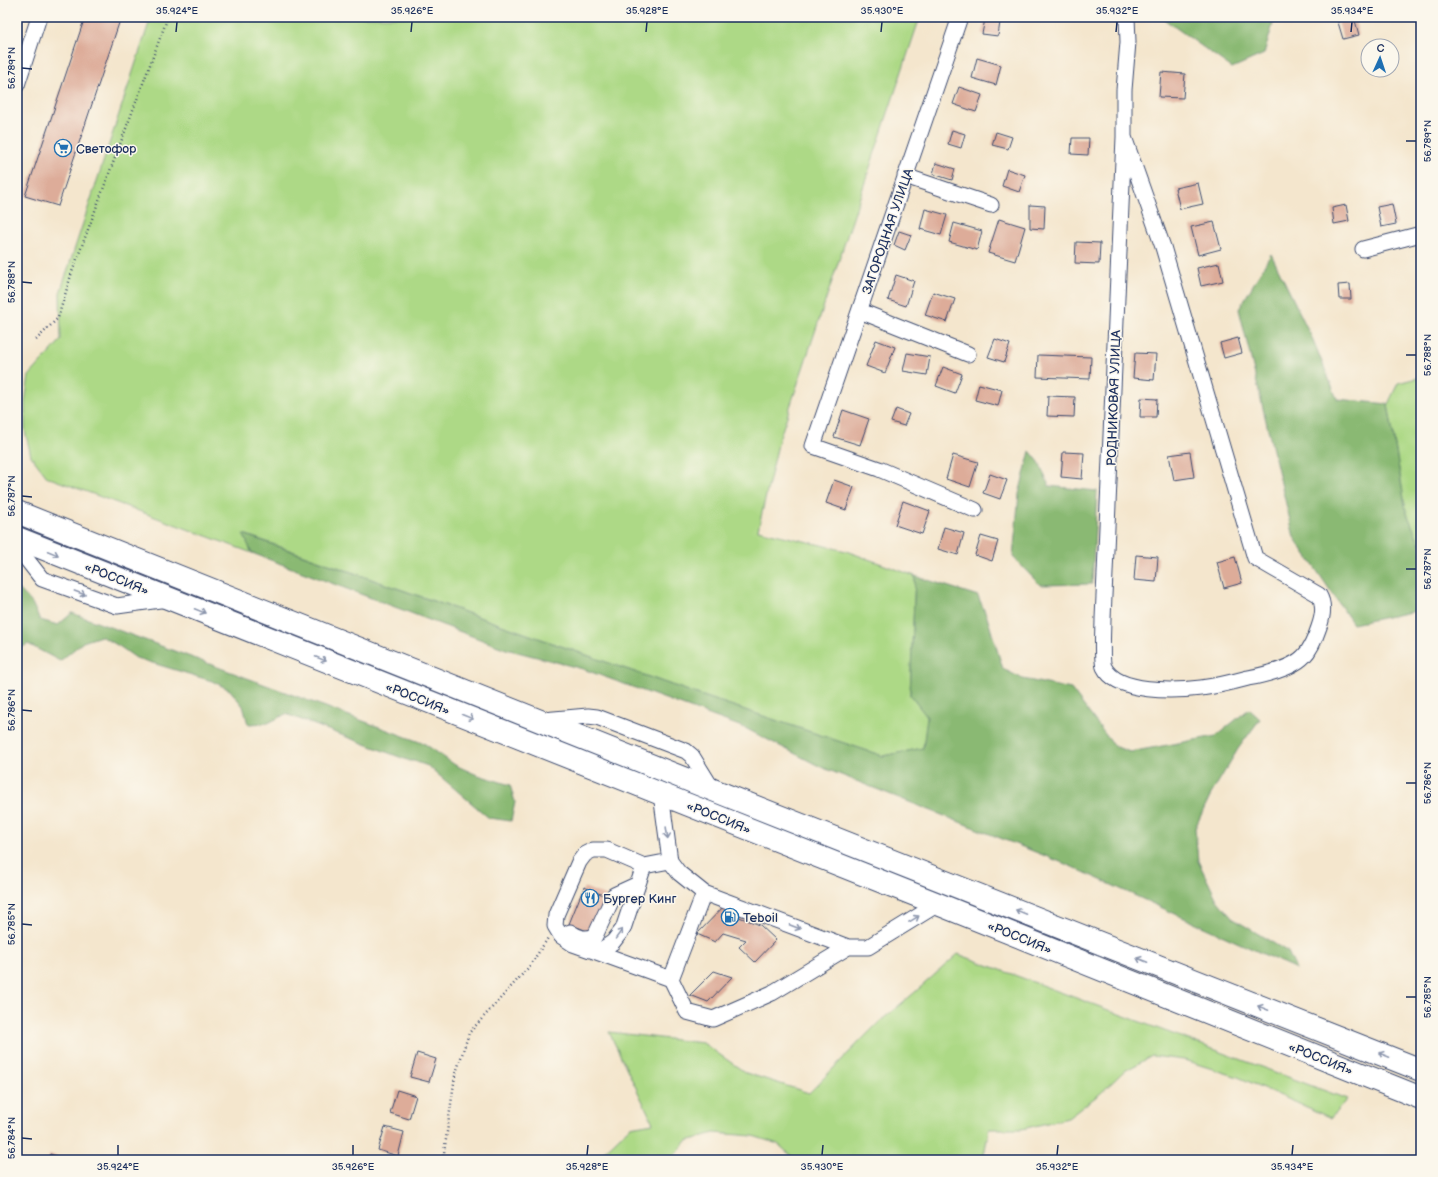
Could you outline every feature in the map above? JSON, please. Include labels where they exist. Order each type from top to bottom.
[{"type":"highway","name":"«РОССИЯ»","points":[[17,512],[713,790],[1421,1070]]},
{"type":"highway","name":"«РОССИЯ»","points":[[17,538],[938,904],[1421,1098]]},
{"type":"street","points":[[17,85],[39,17]]},
{"type":"street","name":"ЗАГОРОДНАЯ УЛИЦА","points":[[960,17],[813,446],[879,469],[975,510]]},
{"type":"street","name":"РОДНИКОВАЯ УЛИЦА","points":[[1124,137],[1163,248],[1255,558],[1319,595],[1323,606],[1323,615],[1319,627],[1305,656],[1285,667],[1247,679],[1201,688],[1174,690],[1148,689],[1130,685],[1118,680],[1110,674],[1104,667],[1103,659],[1103,619],[1124,137],[1124,90],[1128,42],[1127,17]]},
{"type":"street","points":[[905,176],[991,205]]},
{"type":"street","points":[[1363,249],[1421,234]]},
{"type":"street","points":[[860,311],[968,354]]},
{"type":"street","points":[[17,547],[42,579],[117,606],[168,598]]},
{"type":"street","points":[[661,794],[670,861],[679,873],[704,893],[848,947],[868,947],[938,904]]},
{"type":"street","points":[[670,861],[644,866],[607,850],[593,850],[585,854],[579,862],[556,915],[555,926],[561,936],[573,944],[671,979]]},
{"type":"street","points":[[593,850],[566,910],[564,924],[567,930],[577,937],[586,939],[595,936],[614,895],[638,884]]},
{"type":"street","points":[[590,950],[603,949],[613,942],[622,929],[644,866]]},
{"type":"street","points":[[704,893],[671,979],[686,1012],[713,1019],[772,994],[848,947]]},
{"type":"path","points":[[36,340],[58,318],[72,272],[168,17]]},
{"type":"path","points":[[443,1160],[455,1076],[469,1033],[530,967],[555,926]]},
{"type":"green space","points":[[151,17],[920,17],[779,440],[758,530],[846,551],[915,576],[910,695],[928,717],[923,748],[883,756],[697,694],[244,534],[252,553],[47,477],[31,456],[25,431],[25,402],[29,376],[61,340],[60,293]]},
{"type":"green space","points":[[1161,17],[1275,17],[1264,54],[1232,68]]},
{"type":"green space","points":[[1271,254],[1313,340],[1337,399],[1388,404],[1406,511],[1421,547],[1421,610],[1353,624],[1294,537],[1239,309]]},
{"type":"green space","points":[[1421,377],[1421,547],[1406,511],[1388,404],[1398,383]]},
{"type":"green space","points":[[1030,451],[1039,462],[1049,486],[1097,491],[1092,584],[1040,585],[1013,557],[1019,494]]},
{"type":"green space","points":[[243,534],[697,694],[883,756],[923,748],[927,717],[910,695],[915,576],[978,596],[987,617],[1003,669],[1023,679],[1071,689],[1114,746],[1130,752],[1216,736],[1249,709],[1260,719],[1238,749],[1210,796],[1195,828],[1198,861],[1217,900],[1232,918],[1288,952],[1296,969],[1068,865],[821,767],[745,728],[583,669],[506,649],[252,553]]},
{"type":"green space","points":[[17,589],[19,589],[32,603],[40,620],[58,625],[72,613],[425,744],[455,765],[475,774],[510,785],[515,802],[511,821],[489,818],[428,766],[410,761],[286,714],[268,723],[248,724],[243,706],[230,690],[212,681],[136,658],[101,636],[83,642],[60,661],[28,644],[17,650]]},
{"type":"green space","points":[[958,954],[1347,1099],[1331,1118],[1238,1077],[1184,1060],[1152,1056],[1123,1072],[1101,1093],[1068,1118],[1022,1129],[989,1129],[983,1160],[796,1160],[778,1144],[753,1136],[714,1133],[687,1141],[670,1160],[595,1160],[630,1127],[653,1123],[609,1032],[703,1043],[746,1073],[809,1093],[878,1023]]},
{"type":"building","points":[[85,17],[121,17],[58,206],[25,196]]},
{"type":"building","points":[[1354,17],[1359,35],[1343,39],[1337,19]]},
{"type":"building","points":[[985,19],[1000,22],[998,36],[982,34]]},
{"type":"building","points":[[977,58],[1001,65],[996,85],[972,78]]},
{"type":"building","points":[[1161,72],[1185,74],[1183,98],[1159,97]]},
{"type":"building","points":[[959,87],[982,95],[976,112],[953,104]]},
{"type":"building","points":[[952,130],[965,134],[961,148],[948,144]]},
{"type":"building","points":[[996,132],[1012,137],[1008,149],[992,145]]},
{"type":"building","points":[[1072,138],[1089,138],[1088,155],[1071,154]]},
{"type":"building","points":[[936,163],[955,169],[952,180],[933,174]]},
{"type":"building","points":[[1007,169],[1025,175],[1019,192],[1002,186]]},
{"type":"building","points":[[1198,183],[1203,204],[1180,209],[1175,188]]},
{"type":"building","points":[[1392,204],[1396,224],[1381,227],[1377,207]]},
{"type":"building","points":[[1030,205],[1045,206],[1044,229],[1030,228]]},
{"type":"building","points":[[1346,205],[1349,221],[1334,224],[1332,208]]},
{"type":"building","points":[[925,209],[947,215],[941,235],[920,229]]},
{"type":"building","points":[[999,219],[1025,227],[1015,261],[988,253]]},
{"type":"building","points":[[1214,222],[1221,249],[1198,255],[1191,227]]},
{"type":"building","points":[[954,223],[982,231],[977,250],[949,242]]},
{"type":"building","points":[[899,231],[911,235],[905,250],[894,245]]},
{"type":"building","points":[[1076,242],[1100,243],[1099,264],[1075,263]]},
{"type":"building","points":[[1219,263],[1223,281],[1201,286],[1197,268]]},
{"type":"building","points":[[896,275],[914,281],[906,306],[888,300]]},
{"type":"building","points":[[1350,284],[1351,299],[1339,299],[1338,285]]},
{"type":"building","points":[[933,292],[955,299],[947,322],[925,315]]},
{"type":"building","points":[[1238,338],[1242,353],[1224,358],[1220,343]]},
{"type":"building","points":[[995,339],[1010,344],[1004,362],[988,357]]},
{"type":"building","points":[[876,340],[895,347],[885,373],[866,366]]},
{"type":"building","points":[[907,353],[930,357],[927,375],[903,371]]},
{"type":"building","points":[[1135,353],[1156,354],[1154,380],[1133,378]]},
{"type":"building","points":[[1038,355],[1091,357],[1090,379],[1037,377]]},
{"type":"building","points":[[943,367],[962,374],[955,393],[936,386]]},
{"type":"building","points":[[979,384],[1002,390],[998,406],[975,400]]},
{"type":"building","points":[[1048,396],[1075,397],[1074,417],[1047,416]]},
{"type":"building","points":[[1141,398],[1157,399],[1156,417],[1140,417]]},
{"type":"building","points":[[896,409],[909,414],[904,426],[891,422]]},
{"type":"building","points":[[843,410],[869,419],[860,445],[834,437]]},
{"type":"building","points":[[1063,452],[1084,453],[1082,479],[1061,477]]},
{"type":"building","points":[[1190,452],[1194,477],[1174,480],[1169,455]]},
{"type":"building","points":[[953,455],[978,462],[970,487],[946,479]]},
{"type":"building","points":[[990,474],[1007,480],[1000,499],[983,493]]},
{"type":"building","points":[[834,480],[854,487],[846,510],[826,503]]},
{"type":"building","points":[[903,501],[930,511],[922,534],[895,525]]},
{"type":"building","points":[[944,527],[964,533],[958,555],[938,549]]},
{"type":"building","points":[[981,536],[998,541],[992,561],[975,555]]},
{"type":"building","points":[[1136,555],[1158,557],[1156,582],[1134,580]]},
{"type":"building","points":[[1235,557],[1242,583],[1224,588],[1217,562]]},
{"type":"building","points":[[584,887],[608,897],[593,933],[569,924]]},
{"type":"building","points":[[729,901],[748,908],[739,917],[760,925],[776,940],[755,962],[739,947],[746,940],[723,933],[715,942],[697,934]]},
{"type":"building","points":[[714,971],[732,977],[708,1002],[690,995]]},
{"type":"building","points":[[417,1053],[436,1059],[429,1082],[410,1077]]},
{"type":"building","points":[[397,1090],[416,1096],[409,1119],[390,1113]]},
{"type":"building","points":[[385,1127],[404,1132],[398,1156],[378,1150]]},
{"type":"building","points":[[50,1154],[65,1160],[48,1160]]},
{"type":"place","name":"Светофор","points":[[63,148]]},
{"type":"place","name":"Бургер Кинг","points":[[590,898]]},
{"type":"place","name":"Teboil","points":[[730,917]]}]
